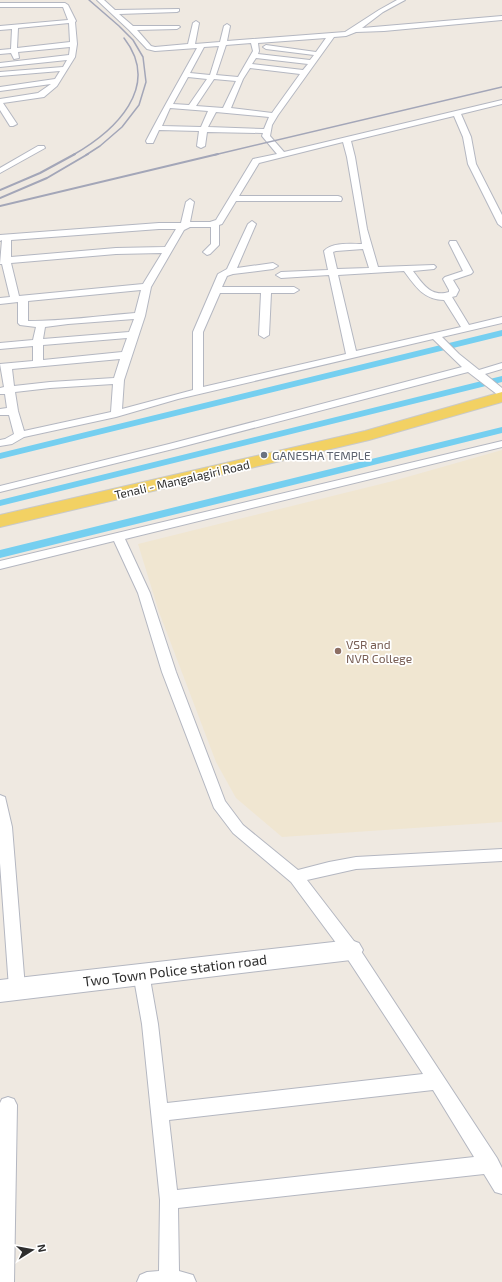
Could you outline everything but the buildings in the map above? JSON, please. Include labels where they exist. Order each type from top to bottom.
[{"type":"main road","name":"Tenali - Mangalagiri Road","points":[[0,521],[369,435],[500,394]]},
{"type":"main road","name":"Tenali - Mangalagiri Road","points":[[0,529],[189,488],[374,444],[502,408]]},
{"type":"street","points":[[100,0],[132,28],[149,48],[160,46],[191,47],[222,44],[254,44],[346,34],[355,30],[381,11],[402,0]]},
{"type":"street","points":[[0,5],[63,5],[66,6],[72,21],[74,44],[72,57],[54,85],[41,95],[0,102],[3,112],[13,124]]},
{"type":"street","points":[[114,12],[177,10]]},
{"type":"street","points":[[355,30],[384,29],[502,18]]},
{"type":"street","points":[[0,28],[15,26],[40,27],[72,21]]},
{"type":"street","points":[[191,47],[196,23]]},
{"type":"street","points":[[15,26],[14,50],[17,63]]},
{"type":"street","points":[[191,107],[212,76],[221,54],[227,26]]},
{"type":"street","points":[[160,27],[160,36]]},
{"type":"street","points":[[132,28],[177,27]]},
{"type":"street","points":[[282,155],[266,136],[266,131],[274,115],[303,72],[313,62],[331,36]]},
{"type":"street","points":[[0,52],[42,44],[74,44]]},
{"type":"street","points":[[254,44],[319,54]]},
{"type":"street","points":[[226,110],[240,79],[256,51],[254,44]]},
{"type":"street","points":[[150,141],[201,46]]},
{"type":"street","points":[[253,56],[313,62]]},
{"type":"street","points":[[0,65],[72,57]]},
{"type":"street","points":[[247,66],[303,72]]},
{"type":"street","points":[[0,74],[65,69]]},
{"type":"street","points":[[186,75],[240,79]]},
{"type":"street","points":[[0,89],[56,81]]},
{"type":"street","points":[[140,316],[68,321],[41,325],[23,323],[19,299],[3,261],[4,237],[159,226],[215,225],[219,222],[256,161],[500,102],[502,112]]},
{"type":"street","points":[[168,106],[274,115]]},
{"type":"street","points":[[201,146],[203,130],[213,109]]},
{"type":"street","points":[[457,113],[467,137],[472,164],[502,224]]},
{"type":"street","points":[[156,128],[266,131]]},
{"type":"street","points":[[346,139],[352,153],[366,246],[374,270]]},
{"type":"street","points":[[0,171],[41,148]]},
{"type":"street","points":[[233,198],[338,199]]},
{"type":"street","points":[[116,414],[118,382],[140,316],[146,286],[150,282],[181,228],[185,226],[190,202]]},
{"type":"street","points":[[230,270],[252,224]]},
{"type":"street","points":[[207,252],[216,245],[215,225]]},
{"type":"street","points":[[406,268],[428,294],[447,296],[454,293],[448,279],[468,272],[453,243]]},
{"type":"street","points":[[352,356],[328,251],[329,249],[366,246]]},
{"type":"street","points":[[3,261],[116,251],[168,250]]},
{"type":"street","points":[[198,391],[198,332],[223,274],[230,270],[273,266]]},
{"type":"street","points":[[281,275],[431,267]]},
{"type":"street","points":[[0,301],[146,286]]},
{"type":"street","points":[[216,290],[294,290]]},
{"type":"street","points":[[264,335],[266,290]]},
{"type":"street","points":[[447,296],[466,329]]},
{"type":"street","points":[[0,443],[8,442],[20,435],[116,414],[198,391],[352,356],[438,340],[466,329],[502,320]]},
{"type":"street","points":[[38,363],[38,342],[41,325]]},
{"type":"street","points":[[0,346],[133,335]]},
{"type":"street","points":[[438,340],[455,356],[478,373],[500,394]]},
{"type":"street","points":[[20,435],[5,390],[3,367],[127,356]]},
{"type":"street","points":[[0,489],[502,366]]},
{"type":"street","points":[[5,390],[50,385],[118,382]]},
{"type":"street","points":[[0,412],[13,411]]},
{"type":"street","points":[[0,565],[502,444]]},
{"type":"street","points":[[118,537],[144,594],[169,672],[219,804],[238,829],[296,877],[351,950],[490,1164],[502,1185]]},
{"type":"street","points":[[0,801],[8,989]]},
{"type":"street","points":[[296,877],[329,868],[356,864],[502,855]]},
{"type":"street","name":"Two Town Police station road","points":[[8,989],[351,950]]},
{"type":"street","points":[[141,973],[150,1024],[178,1281],[147,1282]]},
{"type":"street","points":[[160,1112],[437,1082]]},
{"type":"street","points":[[2,1279],[8,1105]]},
{"type":"street","points":[[169,1200],[490,1164]]},
{"type":"shaded area","name":"VSR and NVR College","points":[[502,450],[502,822],[282,837],[236,798],[216,762],[159,612],[138,544],[393,481]]},
{"type":"waterway","points":[[0,456],[502,333]]},
{"type":"waterway","points":[[0,503],[502,379]]},
{"type":"waterway","points":[[0,554],[502,430]]},
{"type":"railway","points":[[86,155],[100,146],[122,127],[139,105],[146,82],[143,57],[133,40],[89,0]]},
{"type":"railway","points":[[73,155],[89,145],[118,120],[128,106],[136,90],[138,74],[134,56],[124,38]]},
{"type":"railway","points":[[214,155],[502,87]]},
{"type":"railway","points":[[0,190],[40,173],[75,154]]},
{"type":"railway","points":[[0,198],[47,178],[88,154]]},
{"type":"railway","points":[[0,206],[218,154]]},
{"type":"place","name":"GANESHA TEMPLE","points":[[264,455]]},
{"type":"place","name":"VSR and NVR College","points":[[338,651]]}]
